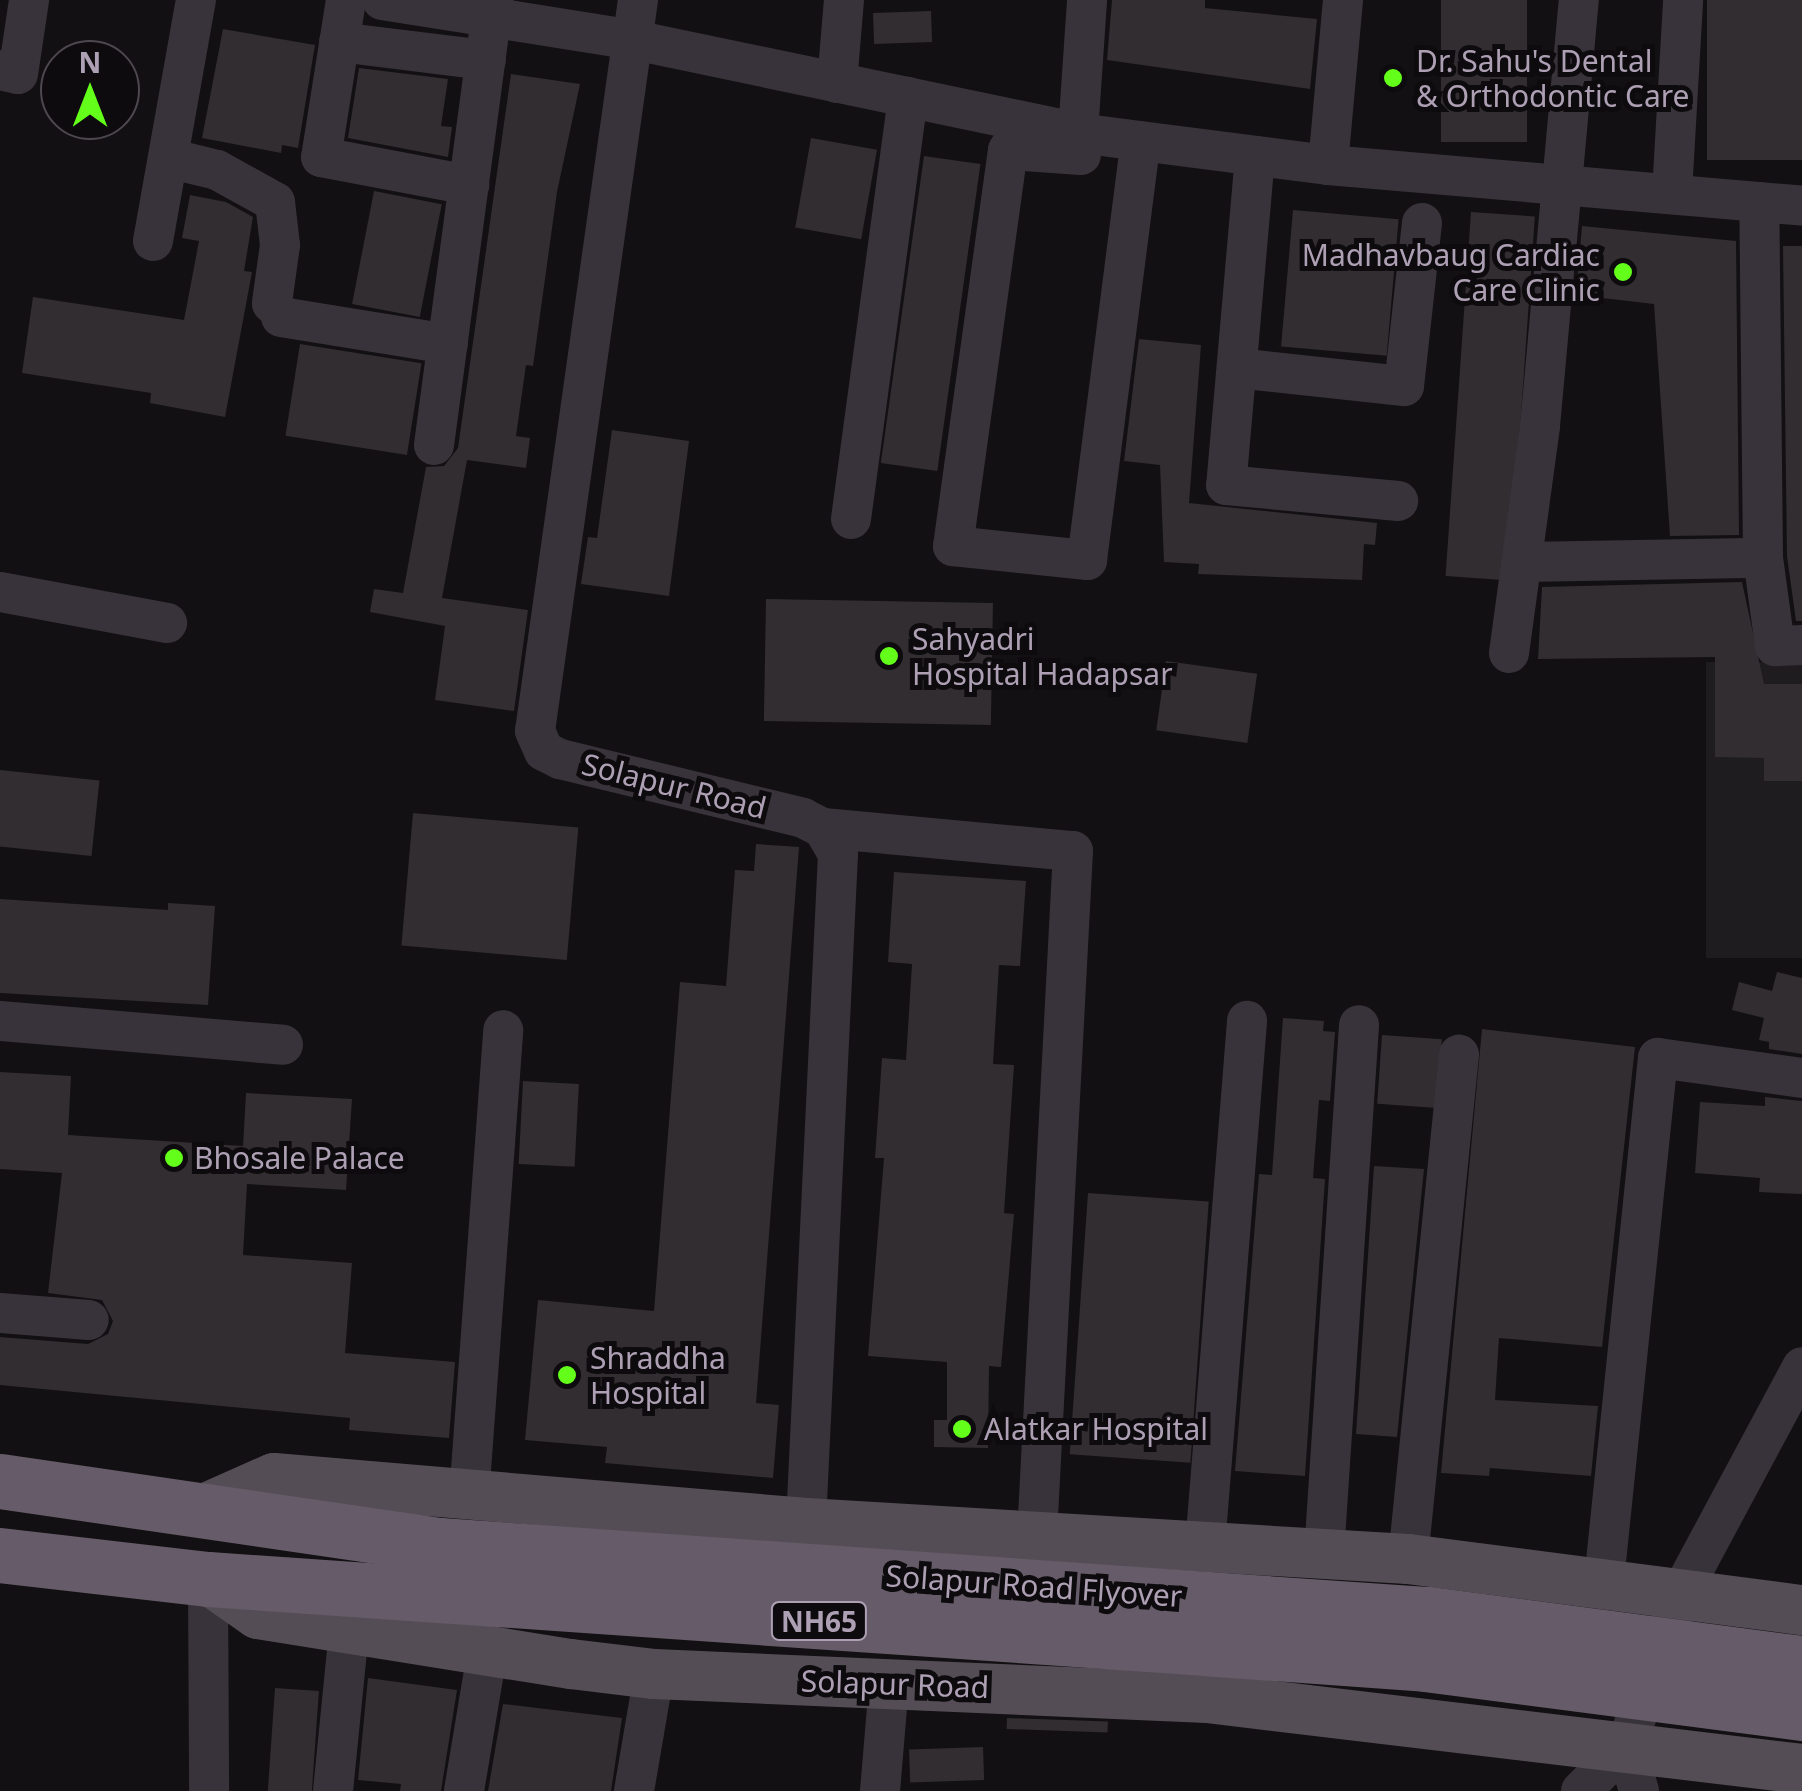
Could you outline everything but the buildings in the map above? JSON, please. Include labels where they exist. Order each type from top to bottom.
[{"type":"highway","name":"NH65","points":[[0,1481],[206,1508]]},
{"type":"highway","name":"Solapur Road Flyover","points":[[206,1508],[440,1544],[1448,1616],[1802,1662]]},
{"type":"highway","name":"Solapur Road","points":[[0,1555],[208,1579]]},
{"type":"highway","name":"Solapur Road Flyover","points":[[208,1579],[1205,1598],[1426,1664],[1802,1714]]},
{"type":"main road","points":[[206,1508],[274,1478],[469,1497],[1037,1536],[1205,1598],[1324,1554],[1408,1559],[1604,1581],[1802,1610]]},
{"type":"main road","name":"Solapur Road","points":[[208,1579],[258,1614],[487,1654],[654,1674],[1206,1698],[1632,1768],[1802,1769]]},
{"type":"street","points":[[0,70],[18,74],[28,0]]},
{"type":"street","points":[[153,241],[196,0]]},
{"type":"street","points":[[346,0],[321,157],[469,184]]},
{"type":"street","points":[[382,0],[477,7],[1078,133],[1140,150]]},
{"type":"street","name":"Solapur Road","points":[[638,0],[536,732],[544,751],[560,759],[823,828],[1073,851],[1037,1536]]},
{"type":"street","points":[[837,83],[844,0]]},
{"type":"street","points":[[1078,133],[1087,0]]},
{"type":"street","points":[[1328,165],[1343,0]]},
{"type":"street","points":[[1509,652],[1565,186],[1579,0]]},
{"type":"street","points":[[1672,193],[1684,0]]},
{"type":"street","points":[[434,445],[486,60],[477,7]]},
{"type":"street","points":[[339,42],[486,60]]},
{"type":"street","points":[[851,519],[908,98]]},
{"type":"street","points":[[1140,150],[1087,560],[953,546],[1008,150],[1140,150],[1255,156],[1802,206]]},
{"type":"street","points":[[1255,156],[1226,485],[1398,501]]},
{"type":"street","points":[[168,158],[218,170],[274,202],[280,244],[277,310],[448,344]]},
{"type":"street","points":[[1759,202],[1763,558],[1774,646],[1802,645]]},
{"type":"street","points":[[1236,368],[1404,386],[1422,222]]},
{"type":"street","points":[[1522,562],[1763,558]]},
{"type":"street","points":[[0,592],[166,624]]},
{"type":"street","points":[[806,1522],[840,894],[838,854],[823,828]]},
{"type":"street","points":[[0,1021],[283,1045]]},
{"type":"street","points":[[1205,1598],[1247,1022]]},
{"type":"street","points":[[1324,1554],[1359,1025]]},
{"type":"street","points":[[469,1497],[503,1030]]},
{"type":"street","points":[[1408,1559],[1460,1055]]},
{"type":"street","points":[[1604,1581],[1658,1058],[1802,1078]]},
{"type":"street","points":[[0,1313],[89,1320]]},
{"type":"street","points":[[1581,1791],[1632,1768],[1682,1591],[1802,1367]]},
{"type":"street","points":[[208,1579],[210,1791]]},
{"type":"street","points":[[333,1791],[349,1630]]},
{"type":"street","points":[[464,1791],[487,1654]]},
{"type":"street","points":[[634,1791],[654,1674]]},
{"type":"street","points":[[880,1791],[889,1684]]},
{"type":"shaded area","points":[[1706,662],[1802,662],[1802,958],[1706,958]]},
{"type":"place","name":"Dr. Sahu's Dental & Orthodontic Care","points":[[1393,78]]},
{"type":"place","name":"Madhavbaug Cardiac Care Clinic","points":[[1623,272]]},
{"type":"place","name":"Sahyadri Hospital Hadapsar","points":[[889,656]]},
{"type":"place","name":"Bhosale Palace","points":[[174,1158]]},
{"type":"place","name":"Shraddha Hospital","points":[[567,1375]]},
{"type":"place","name":"Alatkar Hospital","points":[[962,1429]]}]
